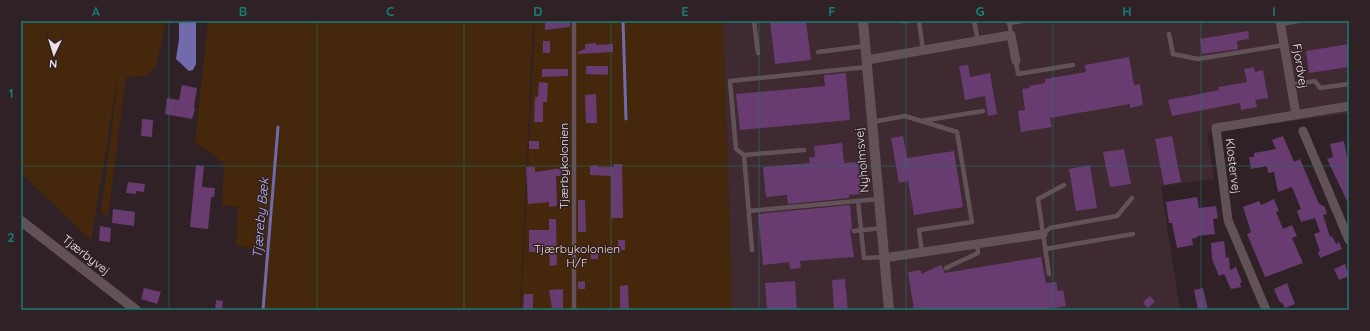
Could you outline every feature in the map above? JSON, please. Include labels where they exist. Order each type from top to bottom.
[{"type":"street","name":"Nyholmsvej","points":[[863,21],[889,310]]},
{"type":"street","name":"Fjordvej","points":[[1280,22],[1296,115]]},
{"type":"street","points":[[867,63],[923,50],[1011,35],[1016,61]]},
{"type":"street","name":"Klostervej","points":[[1266,310],[1228,220],[1216,128],[1349,106]]},
{"type":"street","points":[[1303,132],[1349,240]]},
{"type":"street","name":"Tjærbyvej","points":[[21,221],[136,310]]},
{"type":"street","points":[[884,257],[1043,234]]},
{"type":"lane","name":"Tjærbykolonien","points":[[574,21],[574,310]]},
{"type":"lane","points":[[754,21],[758,53]]},
{"type":"lane","points":[[901,21],[909,21]]},
{"type":"lane","points":[[919,21],[923,50]]},
{"type":"lane","points":[[974,21],[978,41]]},
{"type":"lane","points":[[1011,35],[1009,22],[1022,21]]},
{"type":"lane","points":[[1280,22],[1298,21]]},
{"type":"lane","points":[[1169,34],[1173,54],[1198,59],[1284,45]]},
{"type":"lane","points":[[818,52],[865,46]]},
{"type":"lane","points":[[1016,61],[1018,74],[1073,65]]},
{"type":"lane","points":[[804,150],[744,155],[736,150],[730,81],[867,63]]},
{"type":"lane","points":[[1291,85],[1315,82],[1320,88],[1349,84]]},
{"type":"lane","points":[[920,121],[983,111]]},
{"type":"lane","points":[[872,122],[906,116],[957,132],[972,222],[919,230],[922,252]]},
{"type":"lane","points":[[744,155],[752,250]]},
{"type":"lane","points":[[1049,274],[1038,199],[1064,185]]},
{"type":"lane","points":[[1043,234],[1050,228],[1117,216],[1132,198]]},
{"type":"lane","points":[[749,211],[879,199]]},
{"type":"lane","points":[[858,201],[864,258],[884,257]]},
{"type":"lane","points":[[854,231],[882,228]]},
{"type":"lane","points":[[1045,249],[1133,234]]},
{"type":"lane","points":[[946,268],[978,253],[977,244]]},
{"type":"shaded area","points":[[179,21],[196,21],[196,64],[193,70],[189,71],[176,59],[179,39]]},
{"type":"shaded area","points":[[723,21],[1349,21],[1349,113],[1207,133],[1214,179],[1161,186],[1180,310],[732,310]]},
{"type":"green space","points":[[21,21],[166,21],[156,67],[146,76],[126,77],[108,216],[101,213],[120,64],[91,240],[21,173]]},
{"type":"green space","points":[[208,21],[533,21],[520,310],[261,310],[265,252],[236,245],[238,207],[222,205],[224,163],[195,142]]},
{"type":"green space","name":"Tjærbykolonien H/F","points":[[535,21],[723,21],[732,310],[521,310]]},
{"type":"building","points":[[545,21],[570,21],[570,27],[545,30]]},
{"type":"building","points":[[770,21],[806,21],[811,60],[775,64]]},
{"type":"building","points":[[1248,31],[1249,39],[1237,41],[1238,49],[1202,54],[1200,39]]},
{"type":"building","points":[[543,41],[550,41],[550,53],[543,53]]},
{"type":"building","points":[[596,43],[596,45],[613,44],[613,52],[578,54],[578,52],[585,49],[585,44]]},
{"type":"building","points":[[1349,44],[1349,67],[1309,73],[1306,51]]},
{"type":"building","points":[[1129,57],[1134,85],[1140,84],[1143,105],[1130,108],[1130,104],[1050,118],[1052,127],[1021,132],[1018,111],[1025,110],[1022,89],[1045,83],[1045,79],[1086,72],[1085,65]]},
{"type":"building","points":[[968,65],[970,77],[990,73],[997,114],[988,116],[985,96],[965,100],[959,66]]},
{"type":"building","points":[[586,66],[608,66],[608,75],[586,74]]},
{"type":"building","points":[[1254,67],[1255,72],[1263,70],[1268,98],[1255,100],[1257,107],[1241,110],[1240,103],[1172,116],[1168,100],[1219,90],[1218,87],[1247,82],[1244,69]]},
{"type":"building","points":[[542,69],[568,69],[568,76],[542,77]]},
{"type":"building","points":[[846,73],[850,120],[740,130],[736,94],[825,86],[824,75]]},
{"type":"building","points":[[539,82],[548,83],[547,102],[543,102],[543,122],[534,122],[535,97],[538,97]]},
{"type":"building","points":[[182,85],[197,88],[195,109],[192,119],[165,114],[167,98],[179,100]]},
{"type":"building","points":[[596,94],[597,123],[586,123],[585,95]]},
{"type":"building","points":[[142,119],[153,120],[152,137],[141,136]]},
{"type":"building","points":[[903,136],[907,158],[954,151],[963,207],[914,215],[908,181],[899,183],[891,138]]},
{"type":"building","points":[[1172,136],[1181,182],[1164,185],[1155,139]]},
{"type":"building","points":[[1283,136],[1294,162],[1300,159],[1319,204],[1325,207],[1327,214],[1323,215],[1330,237],[1332,236],[1336,244],[1339,242],[1342,249],[1320,258],[1318,252],[1320,251],[1314,234],[1320,232],[1315,218],[1301,222],[1297,211],[1301,209],[1292,187],[1278,192],[1274,172],[1268,173],[1267,166],[1251,169],[1249,157],[1254,157],[1254,153],[1276,149],[1272,140]]},
{"type":"building","points":[[529,141],[539,141],[539,149],[529,149]]},
{"type":"building","points":[[1344,141],[1349,168],[1349,205],[1327,159],[1333,157],[1330,144]]},
{"type":"building","points":[[842,143],[844,163],[858,162],[861,194],[849,195],[849,198],[788,204],[787,195],[766,197],[763,167],[810,163],[809,158],[815,157],[814,146]]},
{"type":"building","points":[[1124,149],[1131,184],[1110,187],[1103,152]]},
{"type":"building","points":[[614,164],[622,164],[623,218],[611,218],[611,176],[590,175],[590,166],[597,165],[597,167],[614,167]]},
{"type":"building","points":[[196,165],[204,166],[202,187],[215,188],[214,197],[211,197],[208,229],[190,227]]},
{"type":"building","points":[[1090,165],[1097,208],[1076,211],[1069,169]]},
{"type":"building","points":[[526,167],[535,167],[535,172],[562,168],[562,176],[556,176],[557,206],[549,207],[549,202],[528,204]]},
{"type":"building","points":[[128,182],[145,184],[144,192],[136,191],[136,194],[126,193]]},
{"type":"building","points":[[1197,197],[1199,208],[1216,206],[1218,218],[1213,219],[1215,234],[1197,236],[1198,237],[1192,239],[1193,245],[1177,248],[1172,223],[1169,223],[1166,202]]},
{"type":"building","points":[[1274,199],[1279,211],[1276,212],[1283,229],[1292,225],[1297,236],[1292,238],[1303,263],[1265,277],[1247,234],[1251,232],[1243,207],[1259,201],[1261,205]]},
{"type":"building","points":[[578,200],[585,200],[586,232],[578,232]]},
{"type":"building","points":[[850,205],[852,228],[850,231],[854,257],[800,261],[801,268],[790,269],[789,262],[763,265],[758,214]]},
{"type":"building","points":[[113,209],[135,212],[134,226],[112,223]]},
{"type":"building","points":[[549,219],[556,219],[557,265],[550,266],[549,252],[529,252],[529,230],[549,230]]},
{"type":"building","points":[[100,226],[111,228],[110,242],[99,241]]},
{"type":"building","points":[[618,240],[625,240],[625,250],[618,250]]},
{"type":"building","points":[[1224,241],[1226,258],[1229,257],[1230,270],[1236,267],[1242,282],[1240,283],[1241,287],[1231,289],[1224,274],[1219,276],[1212,259],[1211,243]]},
{"type":"building","points":[[598,251],[598,259],[591,259],[590,252]]},
{"type":"building","points":[[1041,257],[1046,283],[1056,282],[1058,291],[1063,290],[1066,306],[1042,310],[914,310],[908,272],[921,270],[921,274],[941,265],[945,273]]},
{"type":"building","points":[[1345,264],[1349,276],[1339,280],[1334,269]]},
{"type":"building","points":[[845,279],[848,310],[834,310],[832,280]]},
{"type":"building","points":[[585,281],[585,289],[578,289],[578,282]]},
{"type":"building","points":[[795,281],[797,310],[767,310],[765,283]]},
{"type":"building","points":[[1287,283],[1295,304],[1285,308],[1282,302],[1280,303],[1274,289]]},
{"type":"building","points":[[628,285],[629,309],[620,309],[620,286]]},
{"type":"building","points":[[144,288],[161,292],[157,304],[141,299]]},
{"type":"building","points":[[1203,288],[1208,310],[1198,310],[1194,290]]},
{"type":"building","points":[[563,289],[563,308],[552,308],[549,290]]},
{"type":"building","points":[[524,294],[533,294],[533,310],[523,310]]},
{"type":"building","points":[[1150,296],[1155,302],[1147,308],[1143,302]]},
{"type":"building","points":[[216,300],[223,301],[222,310],[215,310]]},
{"type":"waterway","points":[[623,21],[626,119]]},
{"type":"waterway","name":"Tjæreby Bæk","points":[[263,310],[278,127]]}]
